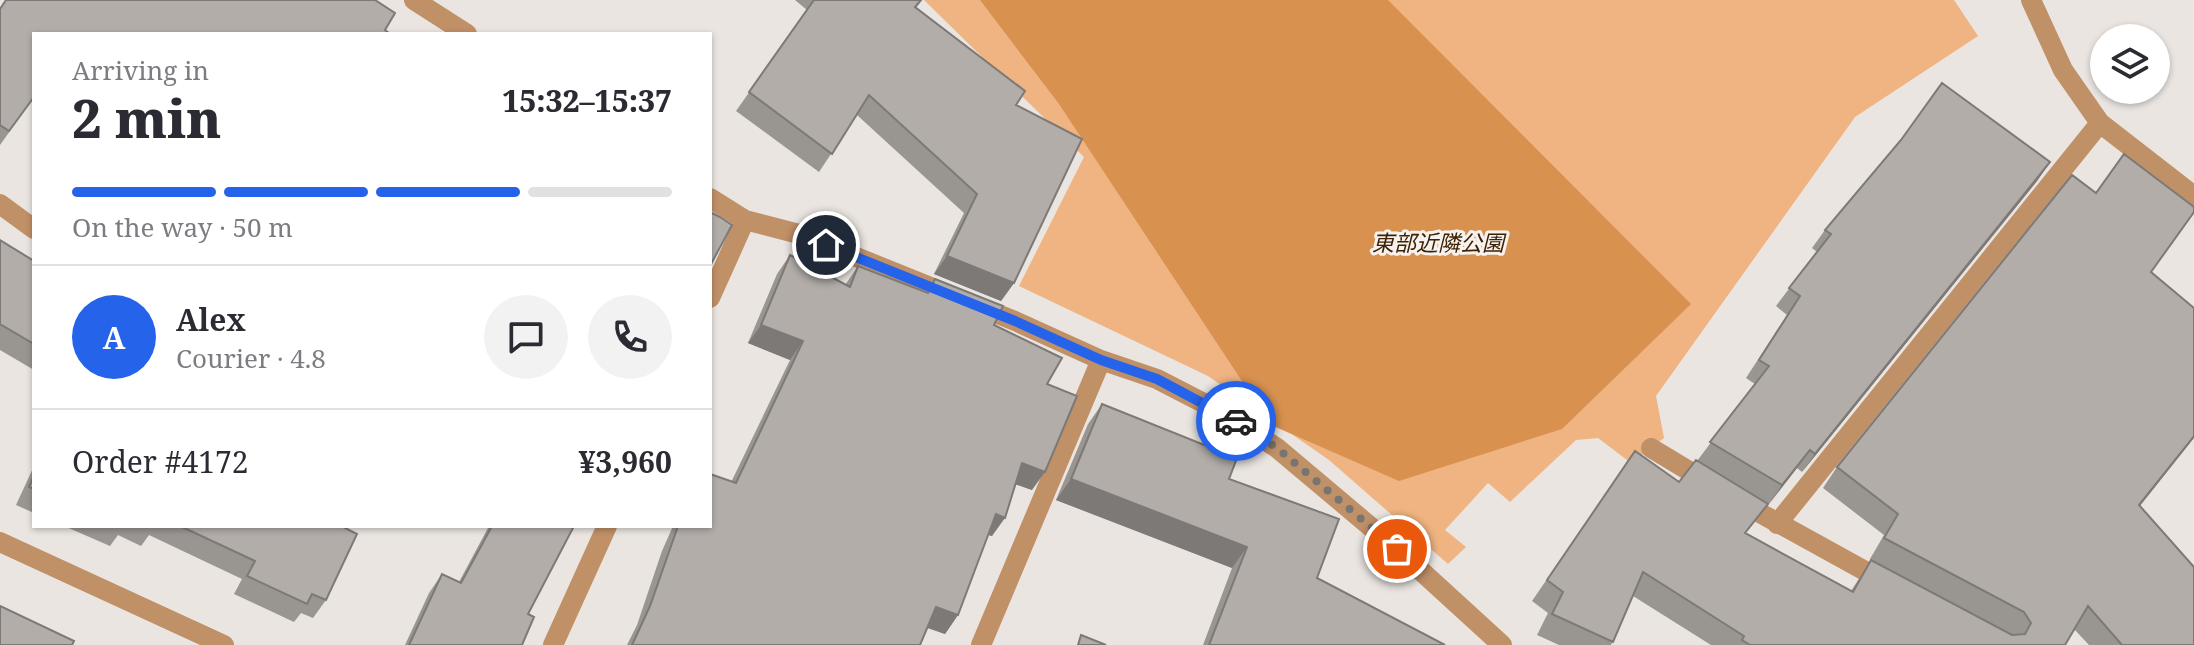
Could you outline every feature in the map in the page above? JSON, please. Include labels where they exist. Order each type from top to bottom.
[{"type":"street","points":[[414,0],[464,32]]},
{"type":"street","points":[[2031,0],[2063,70],[2100,123],[2194,196]]},
{"type":"street","points":[[1777,524],[2100,123]]},
{"type":"street","points":[[712,199],[745,220],[799,234],[1015,321],[1101,360],[1157,379],[1221,412],[1277,448],[1397,549],[1502,645]]},
{"type":"street","points":[[0,204],[32,228]]},
{"type":"street","points":[[712,294],[745,220]]},
{"type":"street","points":[[981,645],[1101,360]]},
{"type":"street","points":[[1651,448],[1777,524],[1910,595]]},
{"type":"street","points":[[553,645],[606,528]]},
{"type":"street","points":[[0,542],[224,645]]},
{"type":"green space","name":"東部近隣公園","points":[[924,0],[1954,0],[1978,36],[1855,117],[1656,396],[1664,438],[1631,463],[1598,438],[1576,440],[1510,502],[1488,483],[1445,530],[1466,547],[1448,564],[1329,460],[1208,376],[1019,286],[1084,157]]},
{"type":"green space","points":[[980,0],[1388,0],[1691,304],[1562,429],[1399,481],[1271,425],[1059,104]]},
{"type":"building","points":[[6,0],[375,0],[395,13],[385,30],[388,32],[32,32],[32,100],[9,131],[0,125],[0,9]]},
{"type":"building","points":[[814,0],[921,0],[915,7],[1025,91],[1016,105],[1082,139],[1014,283],[947,256],[977,194],[869,95],[832,154],[749,92]]},
{"type":"building","points":[[1942,83],[2050,162],[1815,454],[1810,450],[1782,485],[1710,442],[1769,366],[1759,360],[1800,296],[1789,288],[1831,234],[1825,230],[1901,140]]},
{"type":"building","points":[[2124,154],[2194,207],[2194,212],[2151,272],[2194,308],[2194,436],[2139,505],[2194,567],[2194,645],[2122,645],[2088,606],[2065,645],[1750,645],[1742,640],[1744,636],[1643,572],[1613,642],[1552,614],[1563,592],[1547,580],[1635,451],[1679,482],[1696,460],[1768,504],[1745,533],[1853,592],[1871,560],[2012,635],[2025,634],[2031,623],[2024,612],[1884,538],[1898,514],[1837,467],[2072,175],[2096,193]]},
{"type":"building","points":[[712,213],[732,225],[712,262]]},
{"type":"building","points":[[0,240],[32,260],[32,343],[0,324]]},
{"type":"building","points":[[790,255],[850,287],[858,266],[928,293],[935,279],[1003,306],[994,325],[1062,358],[1047,384],[1077,396],[1045,472],[1022,463],[1005,518],[996,514],[958,615],[936,607],[920,645],[632,645],[650,606],[677,528],[712,528],[712,475],[736,483],[803,341],[761,325]]},
{"type":"building","points":[[1102,404],[1237,458],[1229,479],[1339,519],[1317,578],[1445,645],[1209,645],[1247,547],[1071,479]]},
{"type":"building","points":[[184,528],[345,528],[357,534],[326,600],[312,594],[307,604],[247,576],[255,561]]},
{"type":"building","points":[[491,528],[573,528],[528,614],[534,617],[522,645],[409,645],[442,574],[461,583]]},
{"type":"building","points":[[0,606],[74,641],[72,645],[0,645]]},
{"type":"building","points":[[1081,635],[1106,645],[1078,645]]},
{"type":"way so far","points":[[1236,421],[1277,448],[1397,549]]},
{"type":"route","points":[[826,245],[1015,321],[1101,360],[1157,379],[1236,421]]}]
